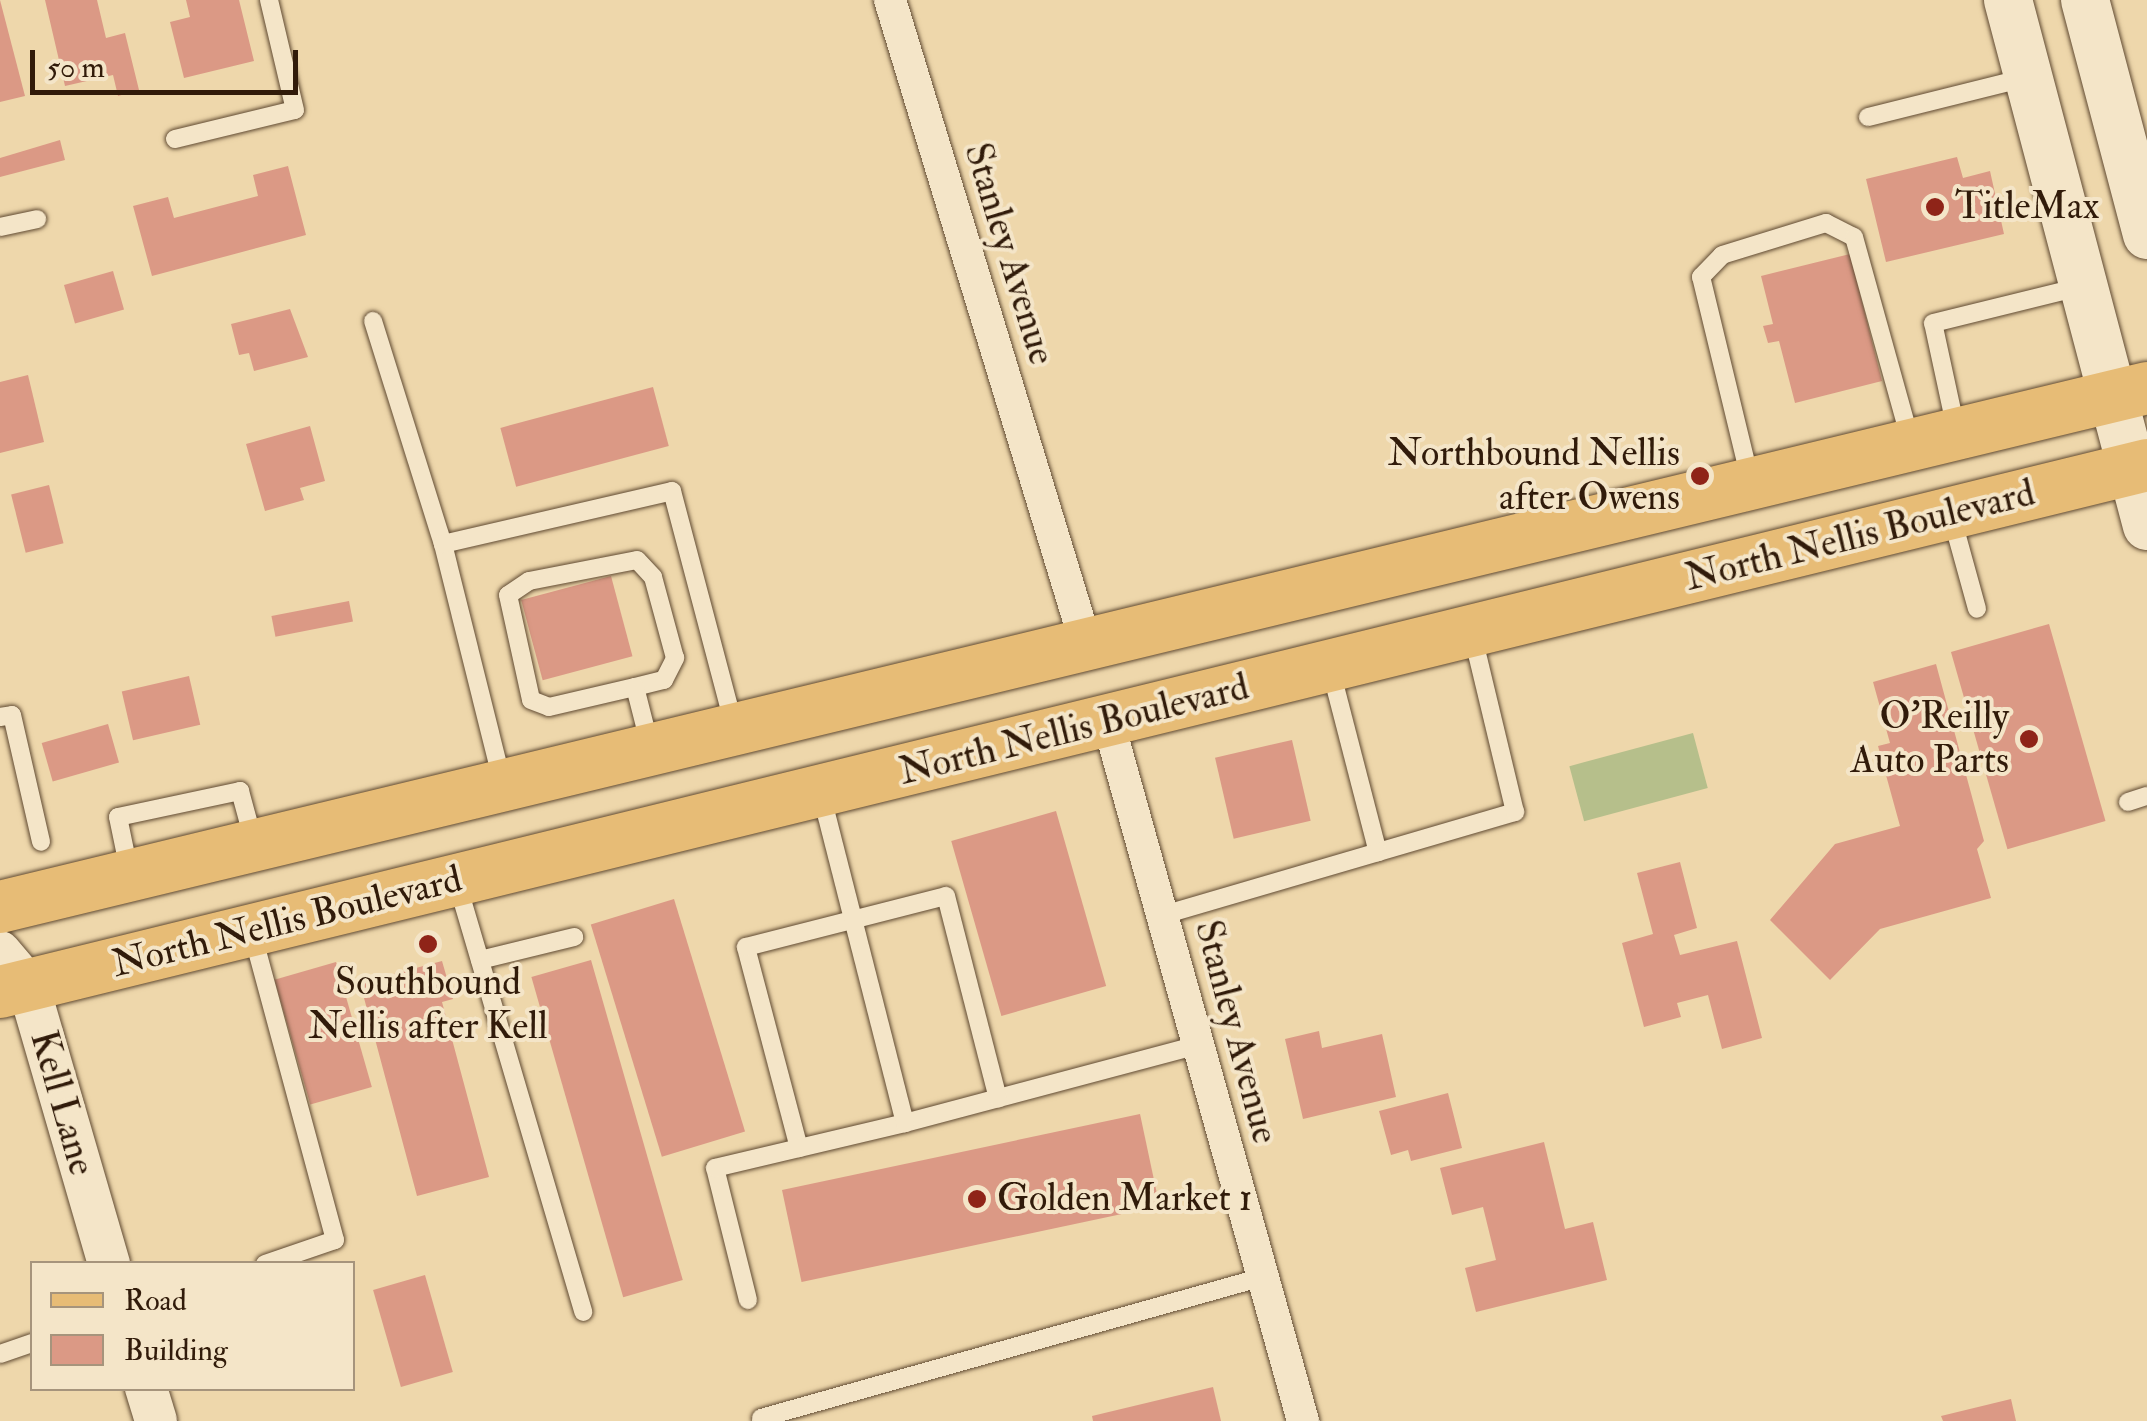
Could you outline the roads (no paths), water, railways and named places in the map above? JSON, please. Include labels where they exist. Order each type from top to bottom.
[{"type":"main road","points":[[2008,0],[2084,286],[2129,392],[2147,526]]},
{"type":"main road","points":[[2085,0],[2140,175],[2147,235]]},
{"type":"main road","name":"North Nellis Boulevard","points":[[0,906],[1087,647],[2129,392]]},
{"type":"main road","name":"North Nellis Boulevard","points":[[9,976],[252,930],[2139,467]]},
{"type":"street","name":"Stanley Avenue","points":[[890,0],[1087,647]]},
{"type":"street","name":"Stanley Avenue","points":[[1108,721],[1303,1421]]},
{"type":"street","name":"Kell Lane","points":[[9,976],[107,1261]]},
{"type":"street","points":[[147,1391],[156,1421]]},
{"type":"lane","points":[[175,139],[295,110],[269,0]]},
{"type":"lane","points":[[1868,117],[2029,77]]},
{"type":"lane","points":[[0,226],[37,219]]},
{"type":"lane","points":[[1751,484],[1702,276],[1722,254],[1826,223],[1854,237],[1934,440]]},
{"type":"lane","points":[[1934,440],[1933,323],[2084,286]]},
{"type":"lane","points":[[373,321],[443,544],[504,786]]},
{"type":"lane","points":[[443,544],[672,491],[736,731]]},
{"type":"lane","points":[[1950,514],[1977,610]]},
{"type":"lane","points":[[638,560],[653,577],[676,658],[664,680],[635,687],[549,707],[531,700],[508,595],[530,581],[638,560]]},
{"type":"lane","points":[[1163,915],[1516,812],[1472,632]]},
{"type":"lane","points":[[1330,667],[1378,852]]},
{"type":"lane","points":[[635,687],[651,751]]},
{"type":"lane","points":[[0,717],[12,714],[41,842]]},
{"type":"lane","points":[[820,792],[905,1123]]},
{"type":"lane","points":[[2128,802],[2147,796]]},
{"type":"lane","points":[[456,880],[583,1312]]},
{"type":"lane","points":[[799,1148],[746,947],[946,896],[998,1098]]},
{"type":"lane","points":[[252,930],[335,1240],[274,1261]]},
{"type":"lane","points":[[480,960],[574,937]]},
{"type":"lane","points":[[748,1300],[715,1168],[905,1123],[1198,1044]]},
{"type":"lane","points":[[761,1418],[1263,1277]]},
{"type":"lane","points":[[0,1354],[30,1344]]},
{"type":"place","name":"TitleMax","points":[[1935,207]]},
{"type":"place","name":"Northbound Nellis after Owens","points":[[1700,476]]},
{"type":"place","name":"O'Reilly Auto Parts","points":[[2029,739]]},
{"type":"place","name":"Southbound Nellis after Kell","points":[[428,944]]},
{"type":"place","name":"Golden Market 1","points":[[977,1199]]}]
